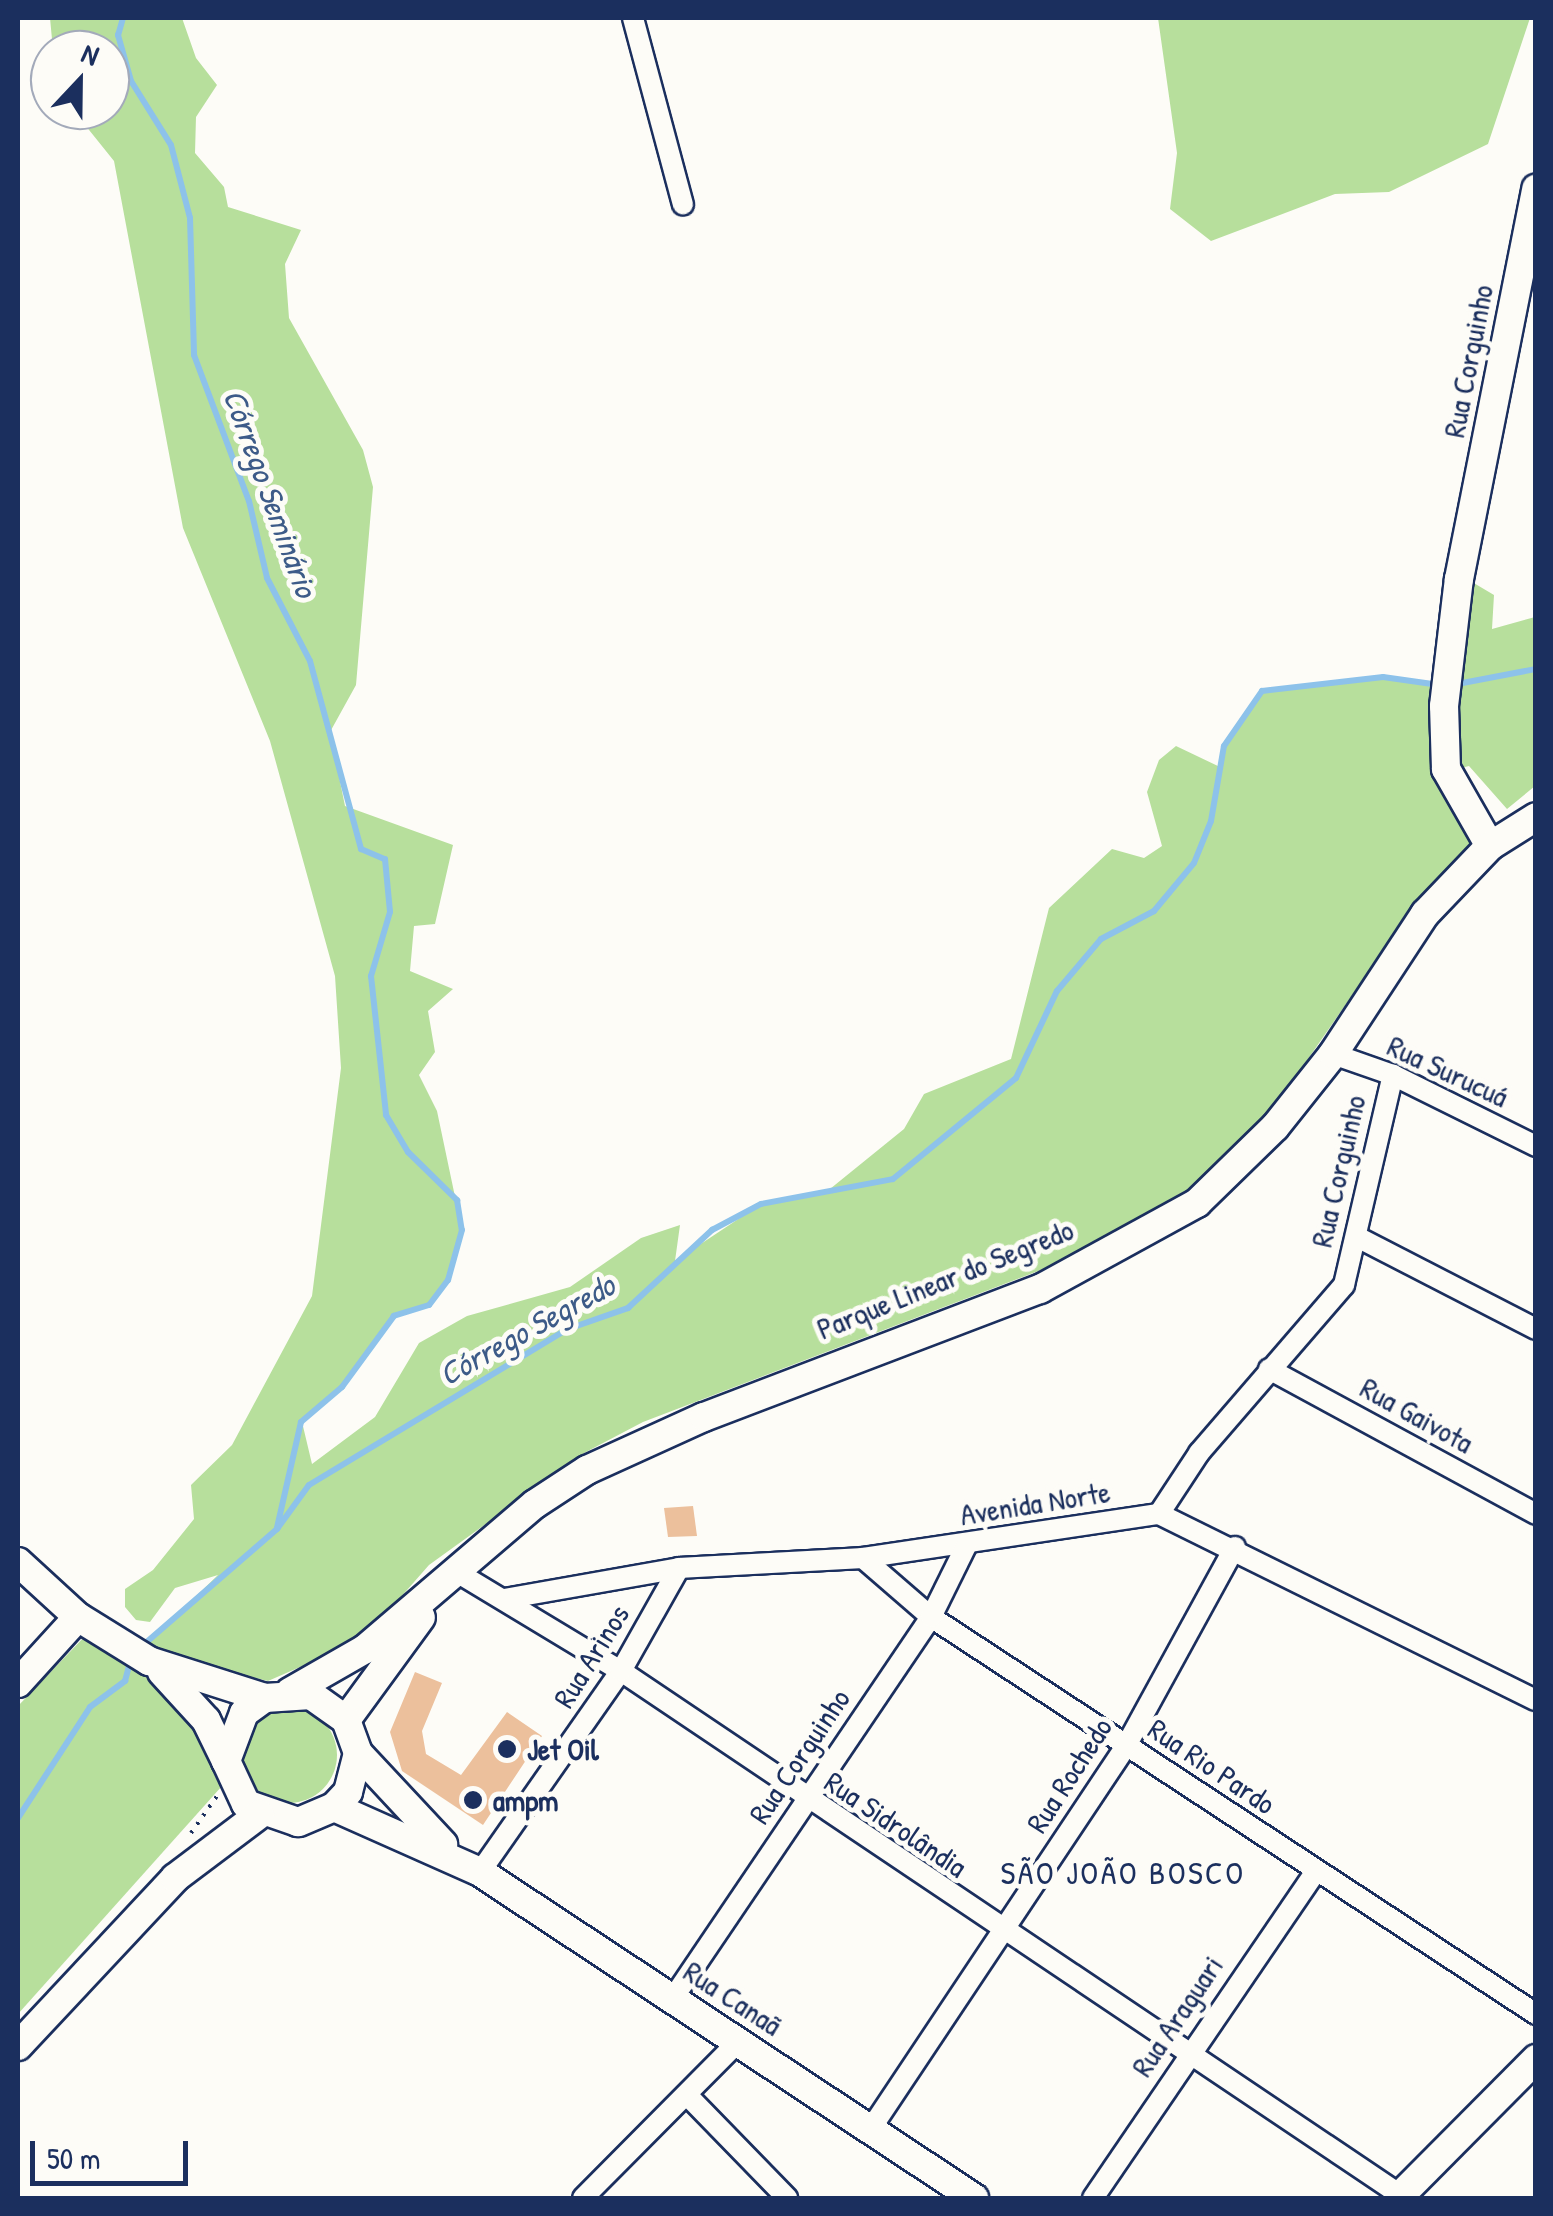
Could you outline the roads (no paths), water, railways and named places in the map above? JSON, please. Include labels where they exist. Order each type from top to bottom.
[{"type":"main road","name":"Rua Corguinho","points":[[1490,846],[1446,769],[1444,706],[1448,665],[1536,189]]},
{"type":"main road","points":[[226,1761],[230,1735],[277,1695],[365,1650],[535,1504],[646,1440],[1040,1289],[1142,1240],[1236,1170],[1333,1054],[1425,914],[1490,846],[1536,817]]},
{"type":"main road","points":[[18,1562],[78,1617],[145,1659],[206,1720],[236,1790],[260,1814],[298,1822],[334,1808],[356,1774],[358,1753],[346,1720],[331,1704],[277,1695],[145,1659]]},
{"type":"main road","points":[[346,1720],[452,1575]]},
{"type":"main road","points":[[18,1683],[78,1617]]},
{"type":"main road","name":"Rua Canaã","points":[[358,1753],[454,1856]]},
{"type":"main road","name":"Rua Canaã","points":[[334,1808],[454,1856],[872,2127],[974,2198]]},
{"type":"main road","points":[[18,2046],[174,1878],[260,1814]]},
{"type":"main road","points":[[1402,2198],[1536,2060]]},
{"type":"street","points":[[633,18],[682,204]]},
{"type":"street","name":"Rua Surucuá","points":[[1333,1054],[1393,1074],[1536,1146]]},
{"type":"street","name":"Rua Corguinho","points":[[1159,1514],[1269,1369],[1344,1285],[1360,1238],[1393,1074]]},
{"type":"street","points":[[1360,1238],[1536,1328]]},
{"type":"street","name":"Rua Gaivota","points":[[1269,1369],[1536,1514]]},
{"type":"street","points":[[1159,1514],[1235,1547],[1536,1700]]},
{"type":"street","name":"Avenida Norte","points":[[504,1600],[679,1568],[863,1558],[1159,1514]]},
{"type":"street","name":"Rua Corguinho","points":[[673,1998],[931,1617],[967,1544]]},
{"type":"street","name":"Rua Rochedo","points":[[872,2127],[1126,1746],[1235,1547]]},
{"type":"street","name":"Rua Rio Pardo","points":[[863,1558],[931,1617],[1536,2014]]},
{"type":"street","name":"Rua Arinos","points":[[480,1872],[621,1671],[679,1568]]},
{"type":"street","name":"Rua Sidrolândia","points":[[452,1575],[504,1600],[621,1671],[1002,1934],[1188,2050],[1402,2198]]},
{"type":"street","name":"Rua Araguari","points":[[1093,2198],[1188,2050],[1316,1871]]},
{"type":"street","points":[[583,2198],[738,2042]]},
{"type":"street","points":[[687,2095],[787,2198]]},
{"type":"waterway","name":"Córrego Seminário","points":[[123,18],[118,35],[131,81],[171,145],[190,218],[194,355],[249,501],[267,578],[310,661],[361,849],[385,859],[390,912],[371,976],[386,1115],[408,1152],[457,1200],[462,1230],[448,1280],[429,1305],[394,1316],[342,1387],[301,1422],[277,1528]]},
{"type":"waterway","points":[[1452,685],[1536,669]]},
{"type":"waterway","name":"Córrego Segredo","points":[[142,1646],[277,1529],[309,1485],[568,1329],[628,1308],[712,1230],[761,1204],[893,1179],[1016,1078],[1057,991],[1101,939],[1154,911],[1194,863],[1211,821],[1224,746],[1262,691],[1383,677],[1439,685]]},
{"type":"waterway","name":"Córrego Segredo","points":[[18,1818],[90,1707],[125,1681],[131,1659]]},
{"type":"place","name":"Jet Oil","points":[[507,1749]]},
{"type":"place","name":"ampm","points":[[473,1800]]},
{"type":"district","name":"SÃO JOÃO BOSCO","points":[[1123,1873]]}]
